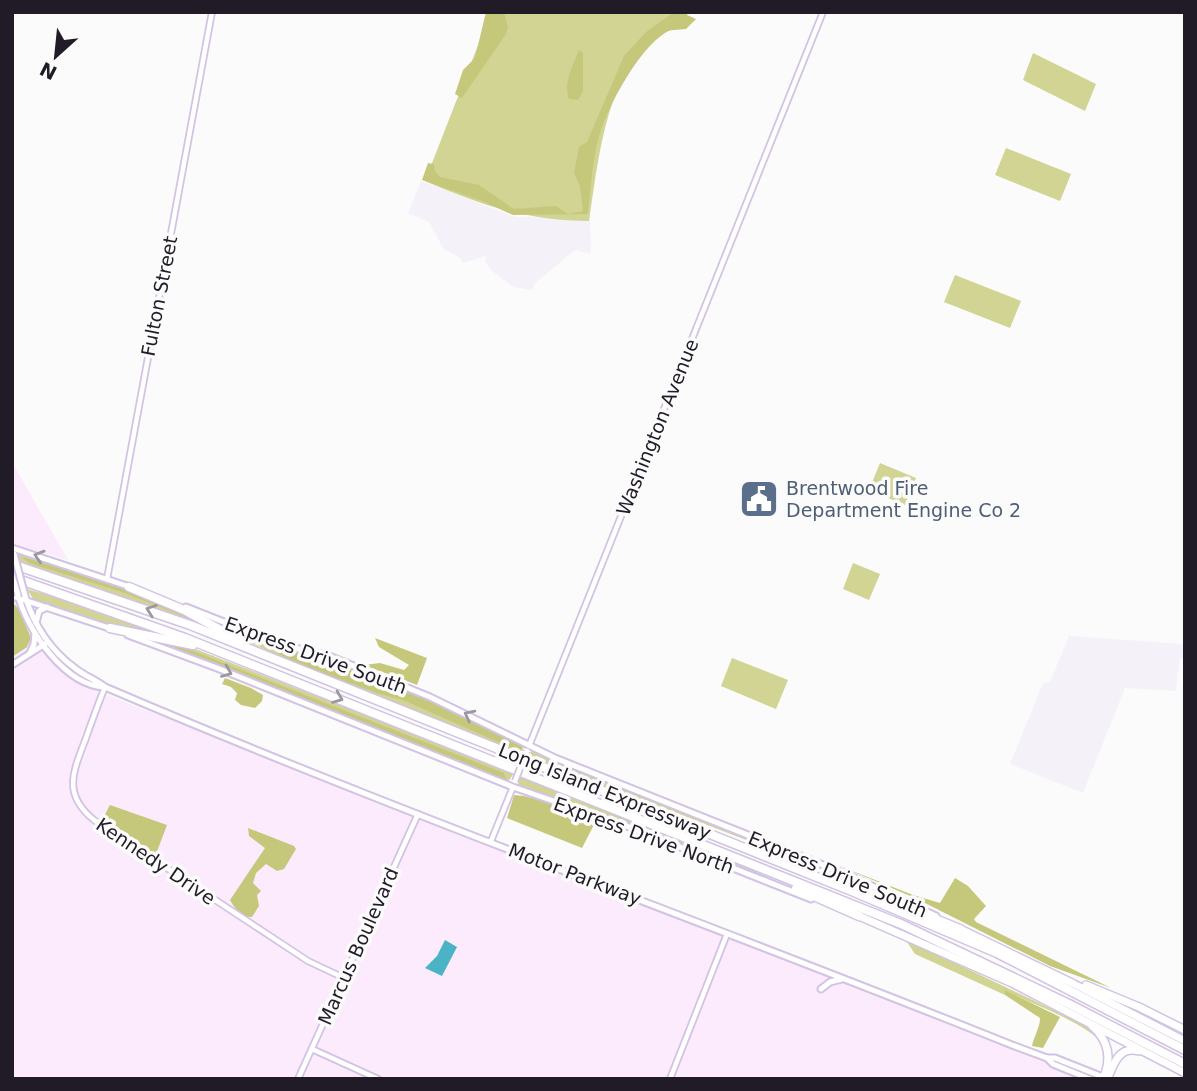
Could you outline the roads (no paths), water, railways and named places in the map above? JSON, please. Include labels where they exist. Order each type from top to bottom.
[{"type":"highway","name":"Long Island Expressway","points":[[12,564],[145,608],[952,932],[1185,1050]]},
{"type":"highway","name":"Long Island Expressway","points":[[12,576],[141,621],[275,673],[946,944],[1185,1064]]},
{"type":"highway","points":[[130,587],[184,610],[305,671]]},
{"type":"highway","points":[[110,628],[184,643],[275,673]]},
{"type":"highway","points":[[785,865],[816,872],[960,929]]},
{"type":"highway","points":[[770,872],[782,881],[859,916]]},
{"type":"highway","name":"Express Drive North","points":[[859,916],[971,965],[1081,1018],[1185,1073]]},
{"type":"highway","name":"Express Drive South","points":[[960,929],[1185,1041]]},
{"type":"highway","points":[[1043,968],[1131,1003],[1185,1030]]},
{"type":"highway","points":[[1081,1018],[1095,1029],[1105,1043],[1109,1059],[1105,1078]]},
{"type":"highway","points":[[1105,1078],[1116,1058],[1127,1050],[1136,1050],[1158,1058]]},
{"type":"main road","name":"Express Drive South","points":[[13,549],[130,587],[282,645],[334,658],[443,703],[528,749],[853,877],[960,929]]},
{"type":"main road","name":"Motor Parkway","points":[[13,549],[24,614],[35,633],[75,669],[105,687],[332,781],[1047,1058],[1055,1058],[1105,1078]]},
{"type":"main road","name":"Motor Parkway","points":[[12,576],[20,597],[52,655],[78,678],[96,687],[105,687]]},
{"type":"main road","name":"Express Drive North","points":[[20,597],[217,668],[859,916]]},
{"type":"main road","points":[[36,622],[37,613],[47,607]]},
{"type":"main road","points":[[30,654],[35,633]]},
{"type":"main road","points":[[12,665],[45,643]]},
{"type":"main road","points":[[30,654],[38,652],[52,655]]},
{"type":"main road","points":[[821,989],[830,982],[843,979]]},
{"type":"main road","name":"Motor Parkway","points":[[1047,1058],[1053,1064],[1090,1079]]},
{"type":"street","name":"Fulton Street","points":[[107,579],[212,12]]},
{"type":"street","name":"Washington Avenue","points":[[491,841],[823,12]]},
{"type":"street","name":"Kennedy Drive","points":[[105,687],[73,772],[72,788],[81,809],[303,958],[344,978]]},
{"type":"street","name":"Marcus Boulevard","points":[[298,1079],[418,813]]},
{"type":"street","points":[[670,1079],[727,934]]},
{"type":"street","points":[[312,1049],[378,1079]]},
{"type":"water","points":[[445,940],[457,947],[442,976],[425,968],[437,956]]},
{"type":"place","name":"Brentwood Fire Department Engine Co 2","points":[[759,499]]}]
